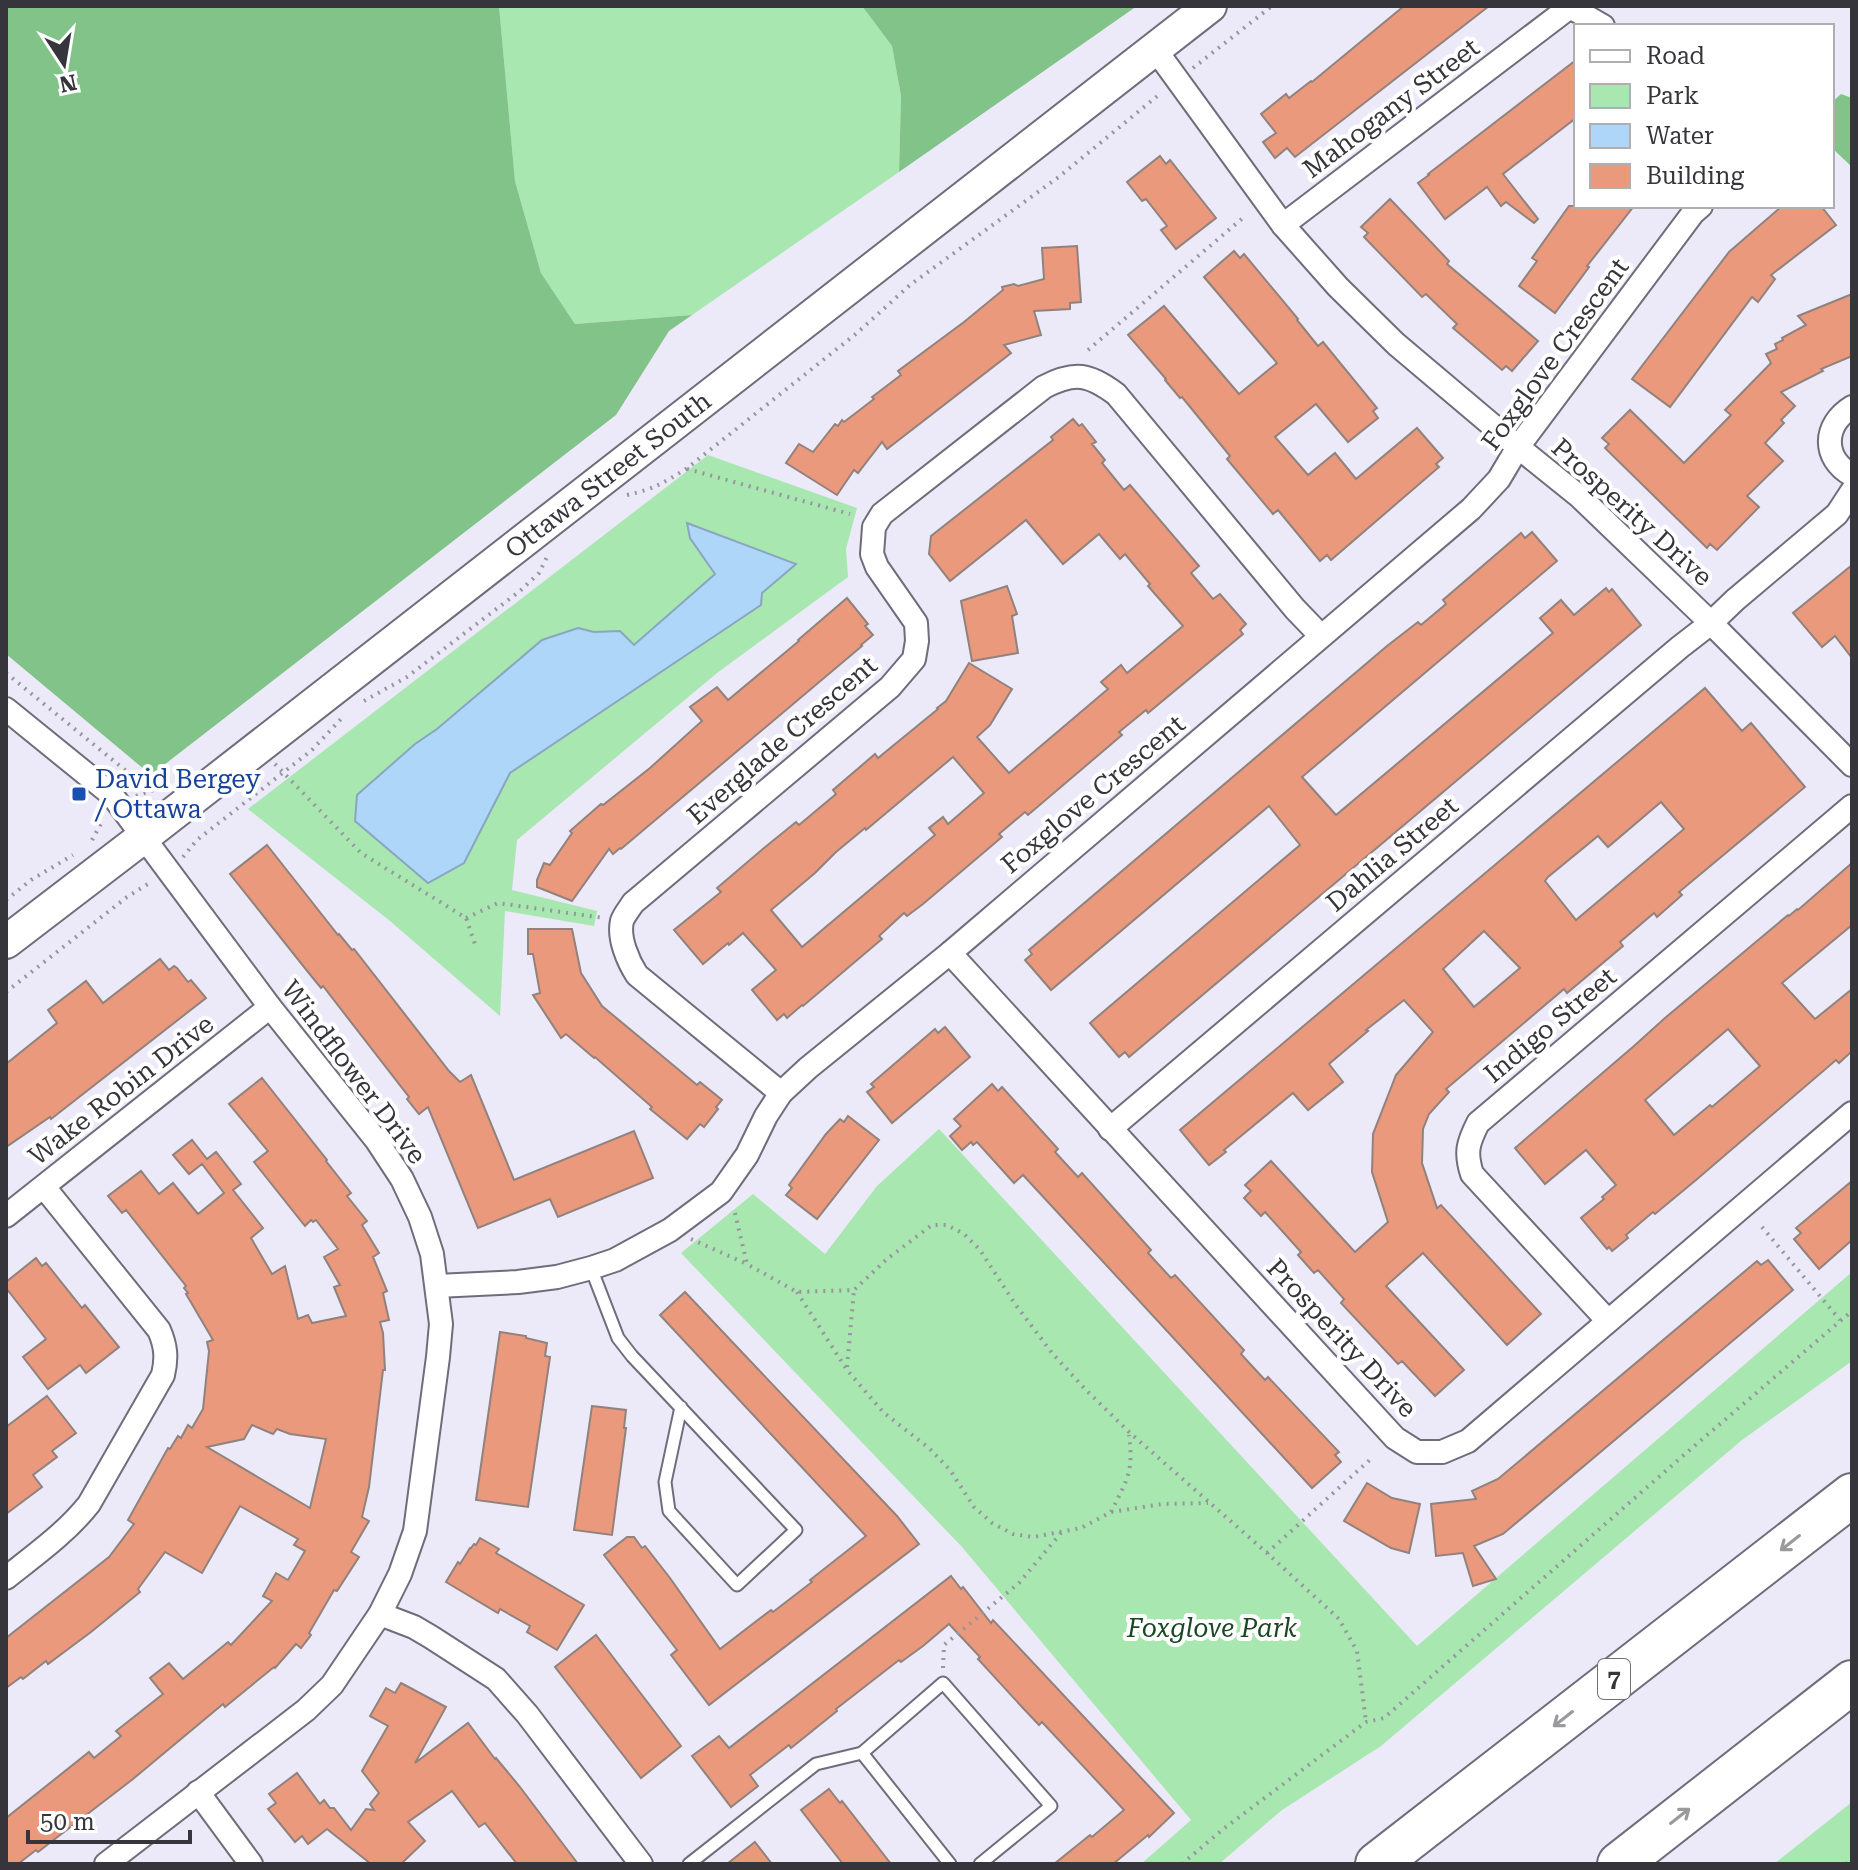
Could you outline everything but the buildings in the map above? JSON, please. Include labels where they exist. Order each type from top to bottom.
[{"type":"highway","name":"7","points":[[1377,1864],[1852,1495]]},
{"type":"highway","points":[[1619,1864],[1852,1682]]},
{"type":"main road","name":"Ottawa Street South","points":[[6,942],[1210,6]]},
{"type":"street","points":[[1570,7],[1600,24]]},
{"type":"street","name":"Mahogany Street","points":[[1283,225],[1570,7]]},
{"type":"street","name":"Prosperity Drive","points":[[1155,49],[1283,225],[1338,287],[1396,344],[1580,497],[1852,765]]},
{"type":"street","name":"Foxglove Crescent","points":[[437,1286],[518,1282],[557,1277],[591,1268],[615,1260],[670,1230],[721,1192],[747,1155],[781,1093],[808,1068],[950,953],[1471,509],[1499,479],[1518,447],[1699,208]]},
{"type":"street","name":"Everglade Crescent","points":[[622,920],[633,903],[890,687],[914,659],[916,623],[877,567],[872,554],[874,527],[882,514],[1044,387],[1060,378],[1078,375],[1098,381],[1116,394],[1321,636]]},
{"type":"street","points":[[1852,407],[1834,423],[1830,434],[1833,457],[1840,467],[1852,475]]},
{"type":"street","name":"Dahlia Street","points":[[1110,1129],[1711,623],[1837,514],[1852,491]]},
{"type":"street","name":"Windflower Drive","points":[[6,709],[112,795],[270,1007],[377,1141],[402,1179],[424,1229],[432,1254],[441,1324],[415,1531],[400,1574],[380,1614],[332,1685],[306,1710],[106,1864]]},
{"type":"street","name":"Indigo Street","points":[[1608,1321],[1472,1174],[1466,1158],[1469,1141],[1478,1123],[1852,806]]},
{"type":"street","points":[[622,920],[623,945],[637,975],[781,1093]]},
{"type":"street","name":"Prosperity Drive","points":[[950,953],[1395,1438],[1417,1452],[1442,1452],[1468,1441],[1852,1113]]},
{"type":"street","name":"Wake Robin Drive","points":[[6,1216],[270,1007]]},
{"type":"street","points":[[6,1578],[53,1541],[89,1504],[163,1375],[166,1362],[166,1344],[159,1330],[44,1187]]},
{"type":"street","points":[[380,1614],[414,1627],[496,1679],[527,1714],[641,1864]]},
{"type":"street","points":[[198,1792],[251,1864]]},
{"type":"lane","points":[[591,1268],[618,1338],[632,1356],[681,1407],[796,1530],[737,1585],[669,1511],[665,1482],[681,1407]]},
{"type":"lane","points":[[689,1864],[816,1764],[862,1753],[943,1683],[1051,1806],[980,1864]]},
{"type":"lane","points":[[862,1753],[950,1864]]},
{"type":"path","points":[[1191,69],[1272,6]]},
{"type":"path","points":[[625,495],[649,490],[686,469],[857,333],[910,285],[1060,176],[1158,95]]},
{"type":"path","points":[[1088,350],[1244,217]]},
{"type":"path","points":[[686,469],[850,514]]},
{"type":"path","points":[[360,705],[407,677],[520,591],[539,573],[549,554]]},
{"type":"path","points":[[6,673],[158,797]]},
{"type":"path","points":[[182,857],[197,840],[312,750],[348,712]]},
{"type":"path","points":[[257,748],[361,853],[466,918],[476,947]]},
{"type":"path","points":[[89,847],[102,820]]},
{"type":"path","points":[[6,900],[31,880],[75,854]]},
{"type":"path","points":[[6,992],[127,897],[147,885]]},
{"type":"path","points":[[466,918],[498,903],[622,920]]},
{"type":"path","points":[[735,1213],[747,1264]]},
{"type":"path","points":[[797,1292],[854,1290],[887,1259],[932,1225],[947,1225],[964,1234],[980,1250],[1052,1353],[1085,1389],[1339,1619],[1357,1651],[1366,1722]]},
{"type":"path","points":[[1762,1227],[1840,1320]]},
{"type":"path","points":[[670,1230],[747,1264],[797,1292],[847,1370],[883,1412],[930,1449],[950,1470],[974,1507],[992,1523],[1013,1534],[1033,1537],[1061,1533],[1081,1528],[1111,1512],[1162,1504],[1208,1503]]},
{"type":"path","points":[[847,1370],[854,1290]]},
{"type":"path","points":[[1182,1864],[1222,1830],[1366,1722],[1384,1718],[1852,1311]]},
{"type":"path","points":[[1111,1512],[1129,1477],[1132,1457],[1129,1432]]},
{"type":"path","points":[[1267,1553],[1373,1457]]},
{"type":"path","points":[[943,1683],[944,1645],[1019,1583],[1061,1533]]},
{"type":"path","points":[[1846,1864],[1852,1860]]},
{"type":"green space","points":[[6,6],[499,6],[515,181],[541,273],[575,324],[692,315],[669,331],[616,415],[151,775],[6,654]]},
{"type":"green space","points":[[499,6],[862,6],[892,46],[901,96],[899,172],[692,315],[575,324],[541,273],[515,181]]},
{"type":"green space","points":[[862,6],[1137,6],[899,172],[901,96],[892,46]]},
{"type":"green space","points":[[1841,94],[1852,98],[1852,167],[1834,150],[1834,100]]},
{"type":"green space","points":[[708,455],[857,508],[846,549],[848,577],[717,673],[517,840],[512,890],[597,911],[594,926],[505,911],[500,1016],[390,921],[248,809]]},
{"type":"green space","name":"Foxglove Park","points":[[939,1129],[1417,1646],[1852,1272],[1852,1361],[1742,1440],[1381,1746],[1282,1810],[1219,1864],[1141,1864],[1191,1820],[962,1547],[681,1253],[753,1194],[825,1254],[877,1186]]},
{"type":"green space","points":[[1852,1802],[1852,1864],[1774,1864]]},
{"type":"water","points":[[687,523],[796,564],[762,593],[761,605],[510,773],[464,863],[428,883],[355,821],[357,795],[542,640],[578,628],[594,632],[620,631],[634,645],[715,574],[690,538]]},
{"type":"place","name":"David Bergey / Ottawa","points":[[79,794]]}]
